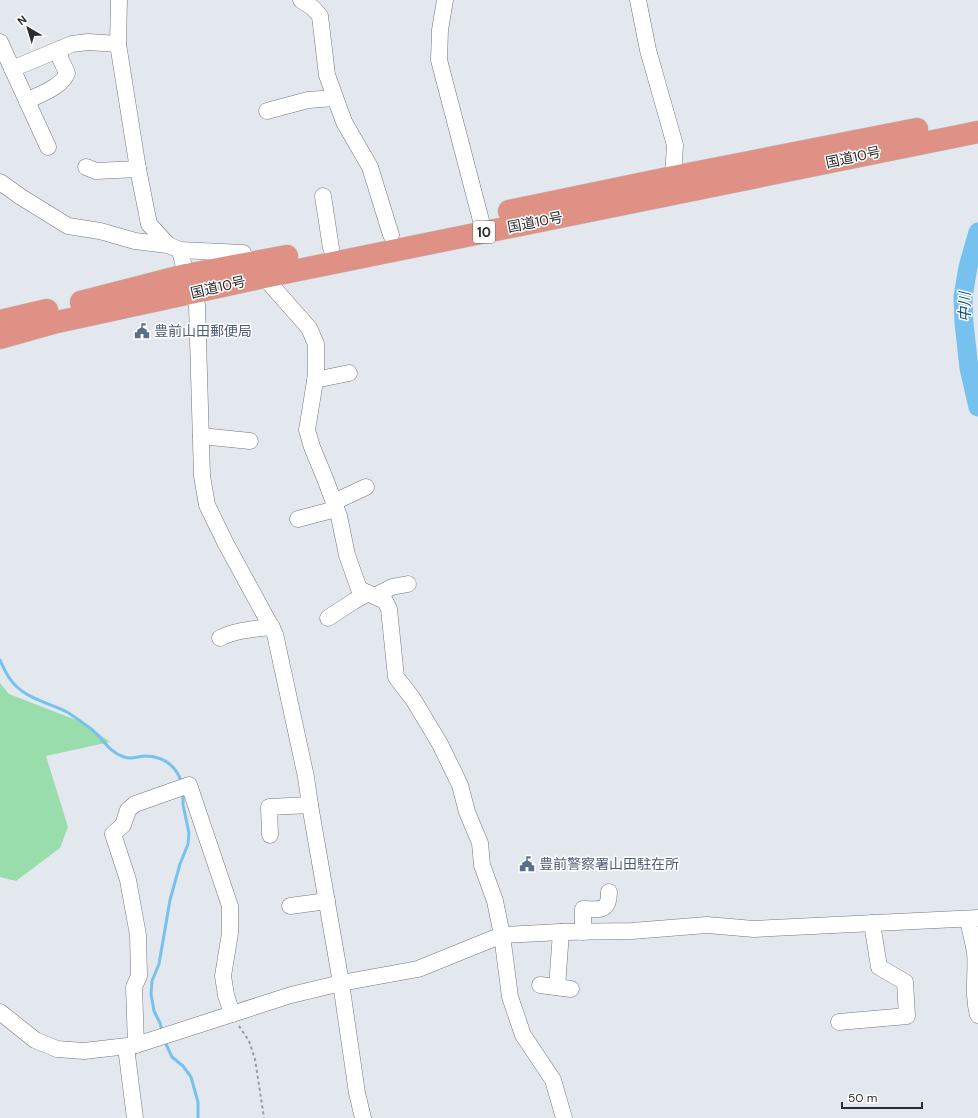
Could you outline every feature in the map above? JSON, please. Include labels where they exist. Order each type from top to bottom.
[{"type":"highway","name":"国道10号","points":[[0,321],[973,125]]},
{"type":"highway","name":"国道10号","points":[[256,270],[331,248],[391,235],[482,224]]},
{"type":"highway","name":"国道10号","points":[[0,338],[188,284]]},
{"type":"street","points":[[118,0],[118,44],[138,169],[149,224],[174,248],[197,305],[202,476],[207,504],[225,542],[275,634],[306,777],[341,983],[357,1093],[363,1118]]},
{"type":"street","points":[[301,0],[313,8],[320,16],[327,75],[344,122],[370,167],[391,235]]},
{"type":"street","points":[[445,0],[440,30],[439,60],[482,224]]},
{"type":"street","points":[[638,0],[648,50],[675,145],[674,185]]},
{"type":"street","points":[[0,42],[48,147]]},
{"type":"street","points":[[12,69],[72,44],[88,42],[118,44]]},
{"type":"street","points":[[27,101],[57,86],[65,78],[67,73],[60,58],[60,49]]},
{"type":"street","points":[[267,111],[308,100],[335,98]]},
{"type":"street","points":[[86,167],[96,171],[138,169]]},
{"type":"street","points":[[0,182],[68,226],[100,231],[135,241],[174,248],[243,253],[256,270],[309,328],[316,344],[315,380],[307,430],[312,447],[335,505],[348,555],[359,589],[385,601],[390,609],[396,677],[413,699],[440,744],[460,785],[467,812],[480,844],[482,865],[495,902],[502,935],[510,997],[523,1035],[553,1080],[564,1118]]},
{"type":"street","points":[[324,196],[331,248]]},
{"type":"street","points":[[315,380],[349,373]]},
{"type":"street","points":[[201,436],[250,441]]},
{"type":"street","points":[[298,519],[335,505],[366,487]]},
{"type":"street","points":[[328,618],[354,601],[392,587],[408,584]]},
{"type":"street","points":[[220,638],[229,633],[243,630],[272,627]]},
{"type":"street","points":[[135,1118],[131,1046],[134,987],[139,976],[138,935],[128,880],[113,834],[123,825],[128,810],[135,804],[189,786],[230,906],[230,933],[223,976],[226,995],[232,1014]]},
{"type":"street","points":[[270,835],[269,807],[310,805]]},
{"type":"street","points":[[583,932],[583,909],[602,909],[607,906],[609,901],[609,892]]},
{"type":"street","points":[[290,906],[327,901]]},
{"type":"street","points":[[0,1012],[35,1040],[57,1049],[84,1051],[131,1046],[292,995],[341,983],[418,969],[502,935],[560,932],[632,931],[707,925],[754,929],[973,918],[975,952],[974,977],[976,1009],[978,1014]]},
{"type":"street","points":[[839,1022],[907,1016],[905,982],[879,966],[872,923]]},
{"type":"street","points":[[540,985],[564,988],[560,932]]},
{"type":"path","points":[[232,1014],[249,1041],[255,1059],[264,1118]]},
{"type":"green space","points":[[0,683],[9,694],[84,723],[110,742],[46,756],[68,827],[60,848],[16,881],[0,877]]},
{"type":"waterway","name":"中川","points":[[978,232],[968,267],[963,297],[969,368],[978,407]]},
{"type":"waterway","points":[[0,660],[6,674],[21,691],[67,712],[90,728],[109,748],[118,755],[129,758],[152,756],[163,760],[173,767],[182,783]]},
{"type":"waterway","points":[[162,1031],[154,1011],[151,994],[152,981],[159,964],[170,900],[180,864],[188,844],[189,833],[183,805],[183,793]]},
{"type":"waterway","points":[[164,1040],[172,1057],[183,1066],[191,1077],[198,1102],[198,1118]]},
{"type":"place","name":"豊前山田郵便局","points":[[142,331]]},
{"type":"place","name":"豊前警察署山田駐在所","points":[[527,864]]}]
